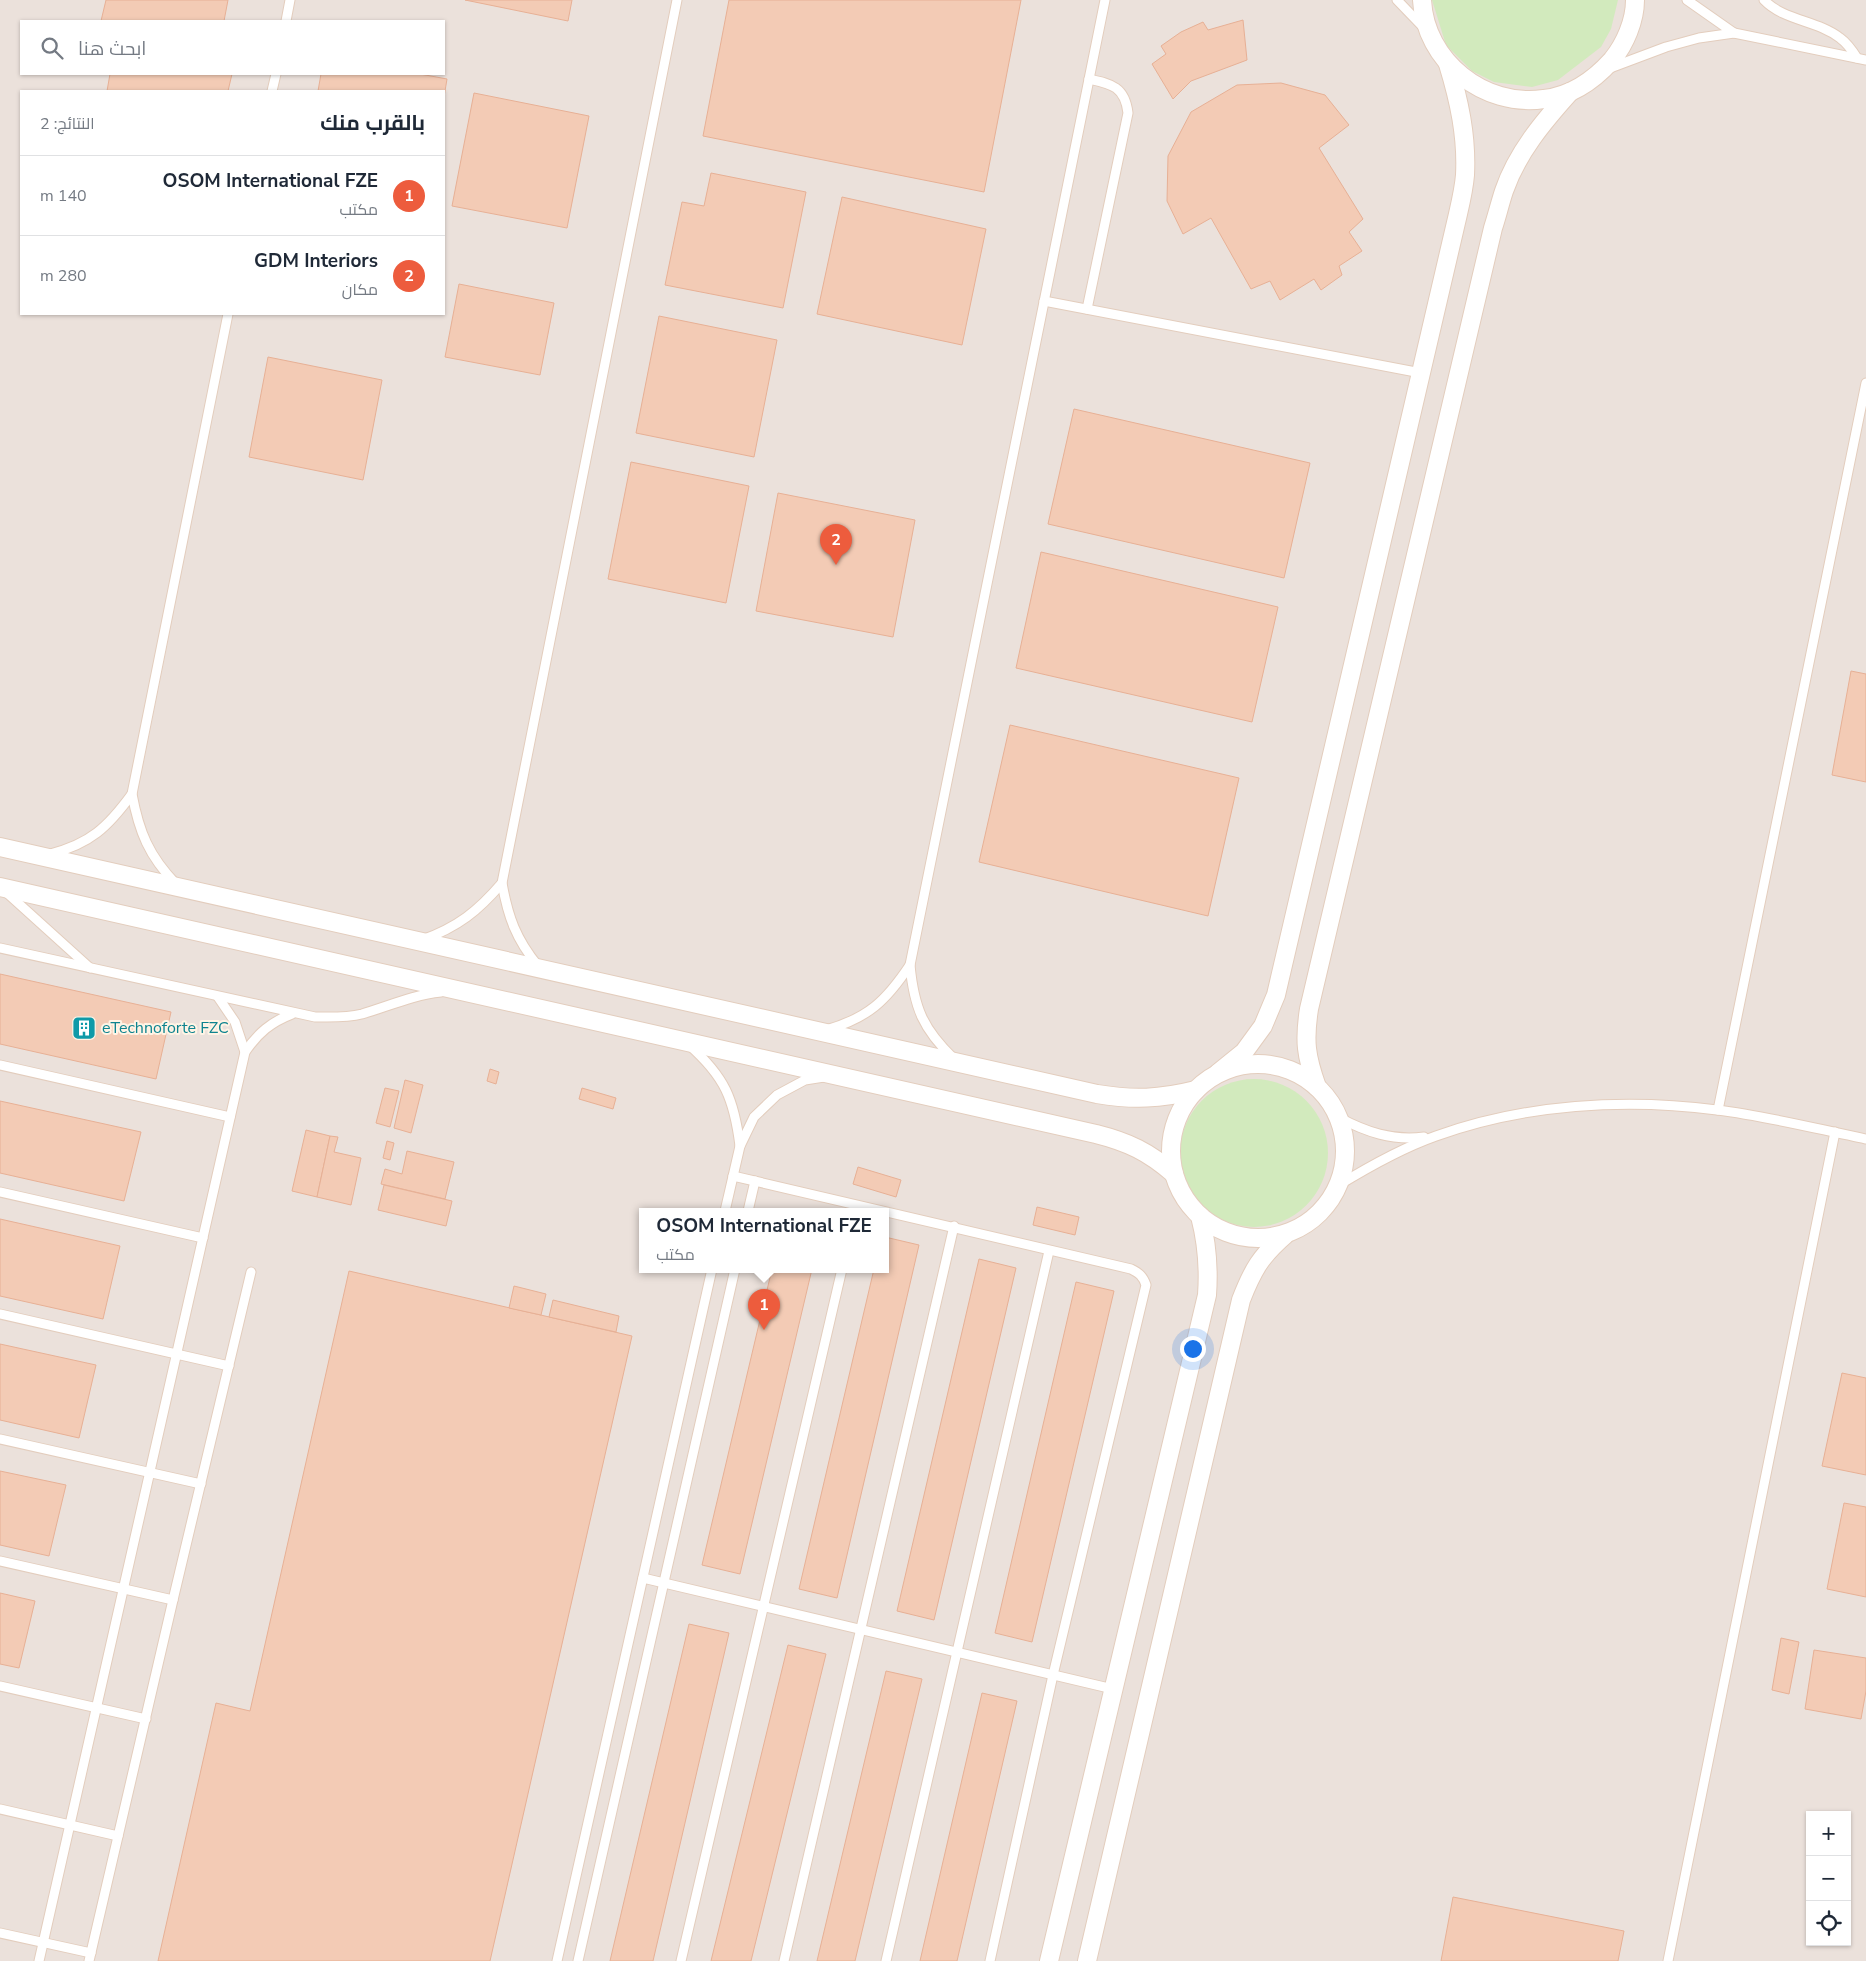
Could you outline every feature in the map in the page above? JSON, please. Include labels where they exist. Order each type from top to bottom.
[{"type":"street","points":[[1422,0],[1422,10],[1429,34],[1437,50],[1448,64],[1468,81],[1492,94],[1518,100],[1544,99],[1570,92],[1586,84],[1601,72],[1618,52],[1630,28],[1635,0]]},
{"type":"street","points":[[1285,1235],[1263,1239],[1240,1237],[1219,1229],[1200,1216],[1184,1197],[1174,1174],[1171,1151],[1174,1129],[1182,1108],[1196,1090],[1244,1052],[1254,1039],[1263,1026],[1276,995],[1458,214],[1465,176],[1465,138],[1459,100],[1448,64]]},
{"type":"street","points":[[1317,1087],[1308,1062],[1305,1035],[1309,1009],[1493,228],[1504,190],[1521,154],[1543,122],[1570,92]]},
{"type":"street","points":[[0,847],[1097,1094],[1121,1098],[1146,1099],[1196,1090]]},
{"type":"street","points":[[1,887],[1118,1139],[1157,1159],[1174,1174]]},
{"type":"street","points":[[1087,1961],[1241,1300],[1251,1274],[1266,1252],[1285,1235],[1307,1224],[1326,1207],[1339,1185],[1345,1163],[1344,1140],[1338,1117],[1329,1101],[1317,1087],[1295,1072],[1270,1065],[1243,1065],[1218,1073]]},
{"type":"street","points":[[1049,1961],[1207,1295],[1209,1269],[1206,1242],[1200,1216]]},
{"type":"lane","points":[[286,20],[290,0]]},
{"type":"lane","points":[[541,969],[526,950],[514,929],[506,906],[502,883],[677,0]]},
{"type":"lane","points":[[959,1063],[938,1044],[923,1020],[913,993],[910,965],[1105,0]]},
{"type":"lane","points":[[1398,0],[1429,34]]},
{"type":"lane","points":[[1687,0],[1734,33]]},
{"type":"lane","points":[[1764,0],[1769,6],[1787,15],[1828,30],[1845,42],[1862,59]]},
{"type":"lane","points":[[1601,72],[1633,58],[1666,47],[1699,38],[1734,33],[1862,59]]},
{"type":"lane","points":[[272,90],[276,75]]},
{"type":"lane","points":[[1087,309],[1128,113],[1126,102],[1121,92],[1113,85],[1089,79]]},
{"type":"lane","points":[[1044,301],[1421,373]]},
{"type":"lane","points":[[179,888],[161,868],[146,846],[137,821],[132,794],[228,315]]},
{"type":"lane","points":[[1718,1110],[1866,383]]},
{"type":"lane","points":[[42,857],[69,849],[94,836],[115,818],[132,794]]},
{"type":"lane","points":[[418,941],[443,932],[465,919],[485,903],[502,883]]},
{"type":"lane","points":[[1,887],[91,968]]},
{"type":"lane","points":[[0,948],[292,1014],[315,1017],[338,1018],[361,1014],[407,998],[459,990]]},
{"type":"lane","points":[[818,1032],[847,1024],[872,1010],[894,990],[910,965]]},
{"type":"lane","points":[[218,997],[235,1022],[245,1052]]},
{"type":"lane","points":[[40,1961],[245,1052],[265,1028],[278,1019],[292,1014]]},
{"type":"lane","points":[[683,1040],[706,1061],[725,1086],[736,1115],[740,1146]]},
{"type":"lane","points":[[0,1065],[230,1117]]},
{"type":"lane","points":[[726,1208],[740,1146],[754,1118],[777,1095],[805,1080],[837,1075]]},
{"type":"lane","points":[[1339,1185],[1386,1158],[1437,1136],[1492,1120],[1548,1110],[1586,1106],[1661,1104],[1718,1110],[1866,1139]]},
{"type":"lane","points":[[1338,1117],[1361,1129],[1386,1137],[1411,1139],[1437,1136]]},
{"type":"lane","points":[[1668,1961],[1835,1132]]},
{"type":"lane","points":[[733,1176],[857,1208]]},
{"type":"lane","points":[[749,1208],[755,1181]]},
{"type":"lane","points":[[0,1192],[203,1238]]},
{"type":"lane","points":[[889,1214],[954,1226],[1131,1269],[1138,1272],[1146,1285],[1052,1675],[990,1961]]},
{"type":"lane","points":[[784,1961],[954,1226]]},
{"type":"lane","points":[[886,1961],[1050,1250]]},
{"type":"lane","points":[[0,1933],[44,1943],[90,1957],[172,1600],[202,1484],[252,1272]]},
{"type":"lane","points":[[557,1961],[711,1273]]},
{"type":"lane","points":[[578,1961],[734,1273]]},
{"type":"lane","points":[[681,1961],[841,1273]]},
{"type":"lane","points":[[0,1314],[229,1366]]},
{"type":"lane","points":[[0,1439],[202,1484]]},
{"type":"lane","points":[[0,1562],[172,1600]]},
{"type":"lane","points":[[642,1578],[1113,1690]]},
{"type":"lane","points":[[0,1686],[146,1719]]},
{"type":"lane","points":[[0,1810],[118,1836]]},
{"type":"shaded area","points":[[0,0],[1866,0],[1866,1961],[0,1961]]},
{"type":"green space","points":[[1432,0],[1618,0],[1611,29],[1601,47],[1558,80],[1532,87],[1494,82],[1472,71],[1446,45]]},
{"type":"green space","points":[[1254,1079],[1268,1080],[1282,1085],[1295,1091],[1306,1101],[1316,1112],[1322,1125],[1327,1139],[1327,1167],[1322,1181],[1316,1194],[1306,1205],[1295,1215],[1282,1221],[1268,1226],[1254,1227],[1240,1226],[1226,1221],[1213,1215],[1202,1205],[1192,1194],[1186,1181],[1181,1167],[1180,1153],[1181,1139],[1186,1125],[1192,1112],[1202,1101],[1213,1091],[1226,1085],[1240,1080]]},
{"type":"building","points":[[106,0],[228,0],[224,20],[101,20]]},
{"type":"building","points":[[465,0],[572,0],[568,21]]},
{"type":"building","points":[[729,0],[1021,0],[984,192],[703,136]]},
{"type":"building","points":[[1243,20],[1247,60],[1191,81],[1173,99],[1152,64],[1166,54],[1161,46],[1181,32],[1203,22],[1208,30]]},
{"type":"building","points":[[110,75],[232,75],[228,90],[107,90]]},
{"type":"building","points":[[321,75],[425,75],[447,79],[445,91],[318,90]]},
{"type":"building","points":[[1281,83],[1325,95],[1349,125],[1319,148],[1363,219],[1349,232],[1362,251],[1339,266],[1342,275],[1321,290],[1314,279],[1280,300],[1270,281],[1251,289],[1211,218],[1183,234],[1167,201],[1168,156],[1191,112],[1237,85]]},
{"type":"building","points":[[474,93],[589,116],[567,228],[452,206]]},
{"type":"building","points":[[711,173],[806,192],[783,308],[665,285],[682,202],[704,206]]},
{"type":"building","points":[[842,197],[986,229],[962,345],[817,314]]},
{"type":"building","points":[[459,284],[554,303],[540,375],[445,357]]},
{"type":"building","points":[[659,316],[777,340],[754,457],[636,433]]},
{"type":"building","points":[[268,357],[382,380],[363,480],[249,457]]},
{"type":"building","points":[[1074,409],[1310,463],[1284,578],[1048,524]]},
{"type":"building","points":[[631,462],[749,486],[726,603],[608,579]]},
{"type":"building","points":[[778,493],[915,520],[893,637],[756,611]]},
{"type":"building","points":[[1041,552],[1278,607],[1252,722],[1016,668]]},
{"type":"building","points":[[1851,671],[1866,674],[1866,782],[1832,775]]},
{"type":"building","points":[[1010,725],[1239,778],[1208,916],[979,862]]},
{"type":"building","name":"eTechnoforte FZC","points":[[0,974],[171,1012],[156,1079],[0,1044]]},
{"type":"building","points":[[490,1069],[499,1072],[496,1084],[487,1081]]},
{"type":"building","points":[[405,1080],[423,1085],[411,1133],[394,1128]]},
{"type":"building","points":[[385,1088],[399,1091],[390,1127],[376,1123]]},
{"type":"building","points":[[582,1088],[616,1098],[613,1109],[579,1099]]},
{"type":"building","points":[[0,1101],[141,1132],[124,1201],[0,1173]]},
{"type":"building","points":[[306,1130],[330,1136],[317,1197],[292,1191]]},
{"type":"building","points":[[330,1136],[338,1137],[334,1152],[361,1158],[351,1205],[317,1197]]},
{"type":"building","points":[[387,1141],[394,1143],[390,1160],[383,1158]]},
{"type":"building","points":[[407,1151],[454,1162],[445,1199],[381,1184],[385,1169],[402,1174]]},
{"type":"building","points":[[858,1167],[901,1180],[896,1197],[853,1184]]},
{"type":"building","points":[[384,1185],[452,1201],[446,1226],[378,1210]]},
{"type":"building","points":[[1037,1207],[1079,1217],[1075,1235],[1033,1225]]},
{"type":"building","points":[[0,1219],[120,1246],[103,1319],[0,1296]]},
{"type":"building","points":[[889,1238],[919,1245],[837,1598],[799,1589],[873,1273],[889,1273]]},
{"type":"building","points":[[979,1259],[1016,1268],[934,1620],[897,1611]]},
{"type":"building","points":[[349,1271],[632,1336],[490,1961],[158,1961],[216,1703],[250,1711]]},
{"type":"building","points":[[771,1273],[811,1273],[740,1574],[702,1565]]},
{"type":"building","points":[[1076,1282],[1114,1291],[1032,1642],[995,1633]]},
{"type":"building","points":[[514,1286],[546,1294],[541,1315],[509,1308]]},
{"type":"building","points":[[553,1300],[619,1316],[616,1332],[549,1317]]},
{"type":"building","points":[[0,1344],[96,1365],[79,1438],[0,1420]]},
{"type":"building","points":[[1842,1373],[1866,1378],[1866,1475],[1822,1466]]},
{"type":"building","points":[[0,1471],[66,1485],[49,1556],[0,1545]]},
{"type":"building","points":[[1844,1503],[1866,1507],[1866,1597],[1827,1589]]},
{"type":"building","points":[[0,1593],[35,1601],[19,1668],[0,1664]]},
{"type":"building","points":[[689,1624],[729,1633],[653,1961],[610,1961]]},
{"type":"building","points":[[1781,1638],[1799,1642],[1789,1694],[1772,1690]]},
{"type":"building","points":[[788,1645],[826,1654],[751,1961],[711,1961]]},
{"type":"building","points":[[1814,1650],[1866,1658],[1866,1691],[1861,1719],[1805,1709]]},
{"type":"building","points":[[886,1671],[922,1679],[855,1961],[817,1961]]},
{"type":"building","points":[[982,1693],[1017,1701],[957,1961],[920,1961]]},
{"type":"building","points":[[1453,1897],[1624,1931],[1618,1961],[1441,1961]]},
{"type":"place","name":"GDM Interiors","points":[[836,565]]},
{"type":"place","name":"eTechnoforte FZC","points":[[84,1028]]},
{"type":"place","name":"OSOM International FZE","points":[[764,1330]]}]
